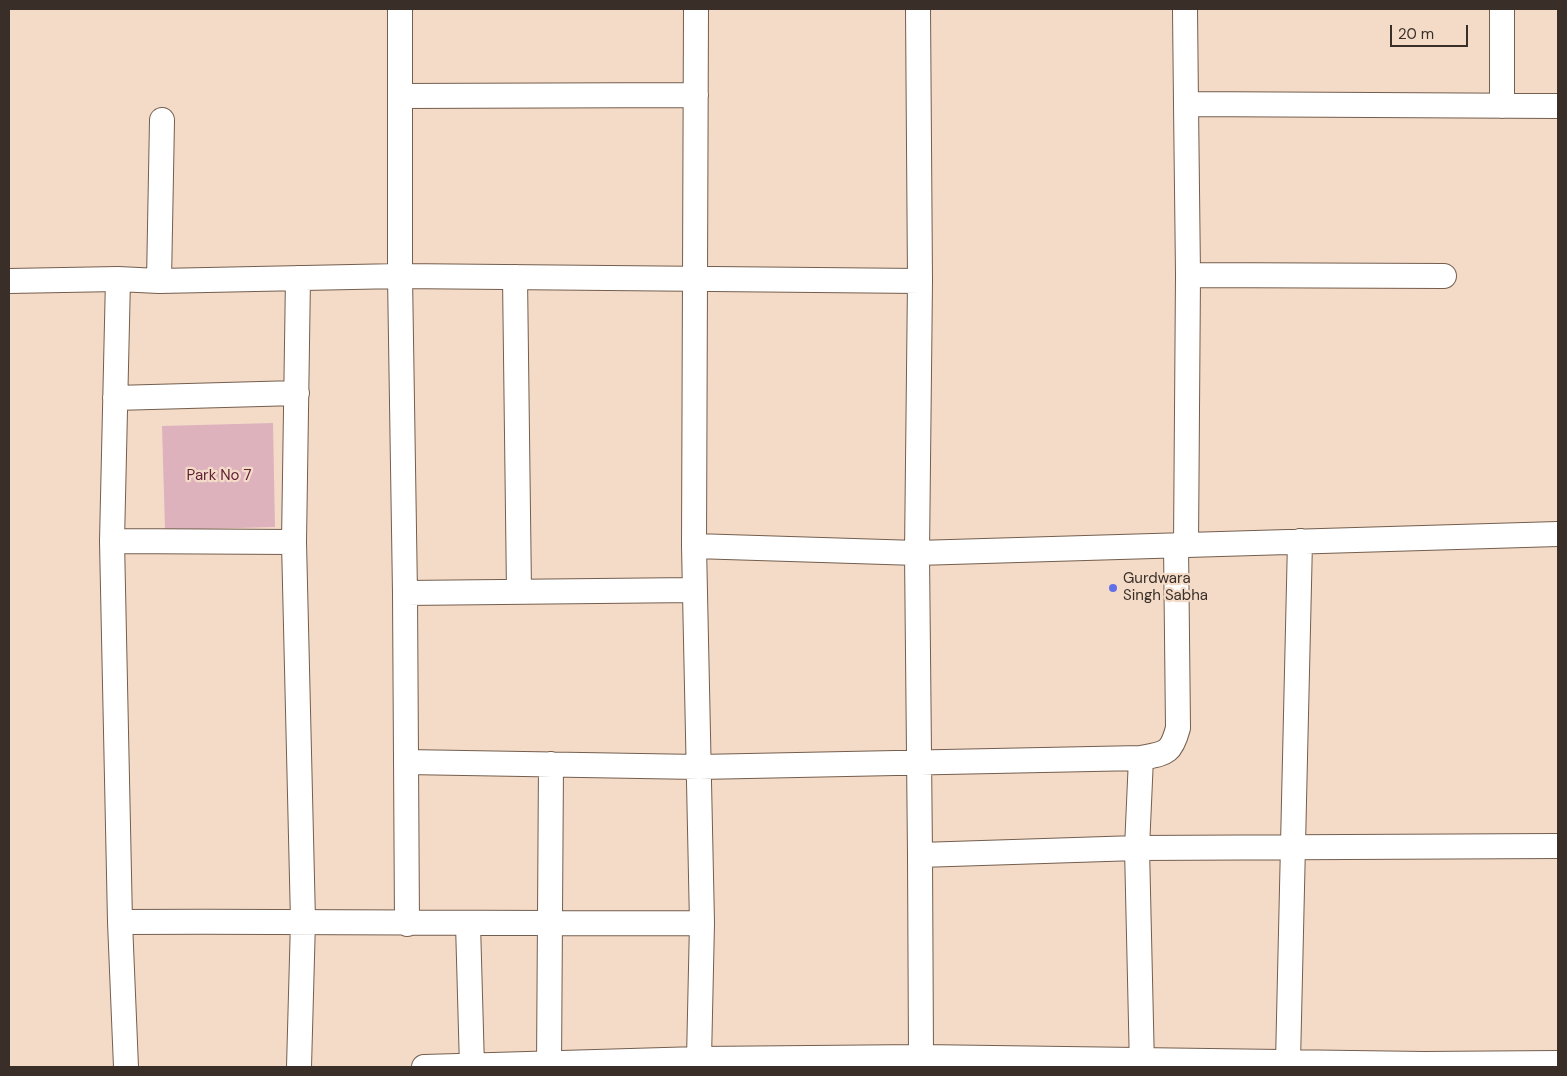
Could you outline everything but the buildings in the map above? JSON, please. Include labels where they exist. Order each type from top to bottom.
[{"type":"street","points":[[400,9],[400,276],[405,593],[407,924]]},
{"type":"street","points":[[696,9],[694,590],[702,923],[698,1058]]},
{"type":"street","points":[[918,9],[920,280],[917,553],[921,1057]]},
{"type":"street","points":[[406,762],[699,767],[1141,758],[1166,753],[1174,744],[1178,728],[1188,275],[1185,9]]},
{"type":"street","points":[[1502,9],[1502,106]]},
{"type":"street","points":[[400,96],[696,95]]},
{"type":"street","points":[[1186,104],[1558,106]]},
{"type":"street","points":[[159,281],[162,120]]},
{"type":"street","points":[[1188,275],[1444,276]]},
{"type":"street","points":[[9,281],[118,279],[159,281],[400,276],[920,280]]},
{"type":"street","points":[[515,277],[519,592]]},
{"type":"street","points":[[298,278],[294,542],[303,921],[299,1067]]},
{"type":"street","points":[[118,279],[112,541],[120,922],[126,1067]]},
{"type":"street","points":[[115,398],[297,394]]},
{"type":"street","points":[[694,546],[917,553],[1558,534]]},
{"type":"street","points":[[112,541],[294,542]]},
{"type":"street","points":[[1288,1062],[1300,542]]},
{"type":"street","points":[[405,593],[694,590]]},
{"type":"street","points":[[1141,758],[1137,848],[1142,1064]]},
{"type":"street","points":[[549,1065],[551,764]]},
{"type":"street","points":[[920,855],[1137,848],[1558,846]]},
{"type":"street","points":[[120,922],[303,921],[407,924],[702,923]]},
{"type":"street","points":[[468,924],[472,1066]]},
{"type":"street","points":[[424,1067],[549,1065],[698,1058],[772,1063],[921,1057],[1031,1064],[1288,1062],[1424,1066],[1558,1063]]},
{"type":"green space","name":"Park No 7","points":[[273,423],[275,527],[165,530],[162,426]]},
{"type":"place","name":"Gurdwara Singh Sabha","points":[[1113,588]]}]
